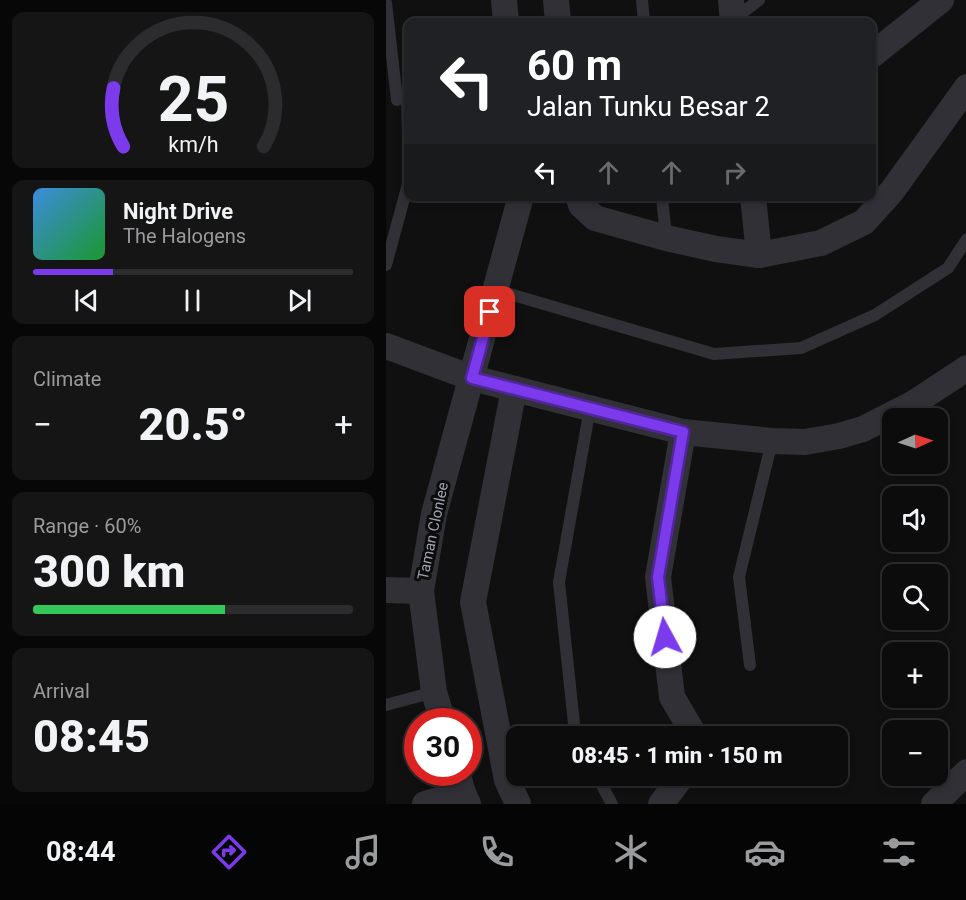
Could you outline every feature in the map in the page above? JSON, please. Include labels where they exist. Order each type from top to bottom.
[{"type":"street","points":[[504,0],[506,18]]},
{"type":"street","points":[[556,0],[558,18]]},
{"type":"street","points":[[876,52],[941,0]]},
{"type":"street","points":[[579,201],[594,218],[716,249],[759,255],[821,243],[864,222],[892,191],[966,87]]},
{"type":"street","name":"Taman Clonlee","points":[[439,708],[434,692],[421,591],[434,514],[520,201]]},
{"type":"street","points":[[753,201],[759,255]]},
{"type":"street","points":[[386,346],[472,378],[683,432],[772,441],[805,442],[863,429],[914,403],[966,368]]},
{"type":"street","points":[[514,389],[473,602],[507,780],[518,804]]},
{"type":"street","points":[[683,432],[658,577],[672,697],[689,726]]},
{"type":"street","points":[[386,590],[421,591]]},
{"type":"street","points":[[934,804],[966,772]]},
{"type":"street","points":[[661,804],[674,786]]},
{"type":"street","points":[[425,804],[463,790]]},
{"type":"lane","points":[[642,0],[644,18]]},
{"type":"lane","points":[[732,14],[758,0]]},
{"type":"lane","points":[[386,3],[404,117]]},
{"type":"lane","points":[[386,265],[404,199]]},
{"type":"lane","points":[[662,201],[666,238]]},
{"type":"lane","points":[[496,290],[714,354],[801,348],[875,315],[948,268],[966,239]]},
{"type":"lane","points":[[574,726],[558,582],[590,408]]},
{"type":"lane","points":[[750,665],[739,578],[772,441]]},
{"type":"lane","points":[[386,705],[434,692]]},
{"type":"lane","points":[[602,786],[612,804]]},
{"type":"route","points":[[490,312],[472,378],[683,432],[658,577],[665,637]]}]
